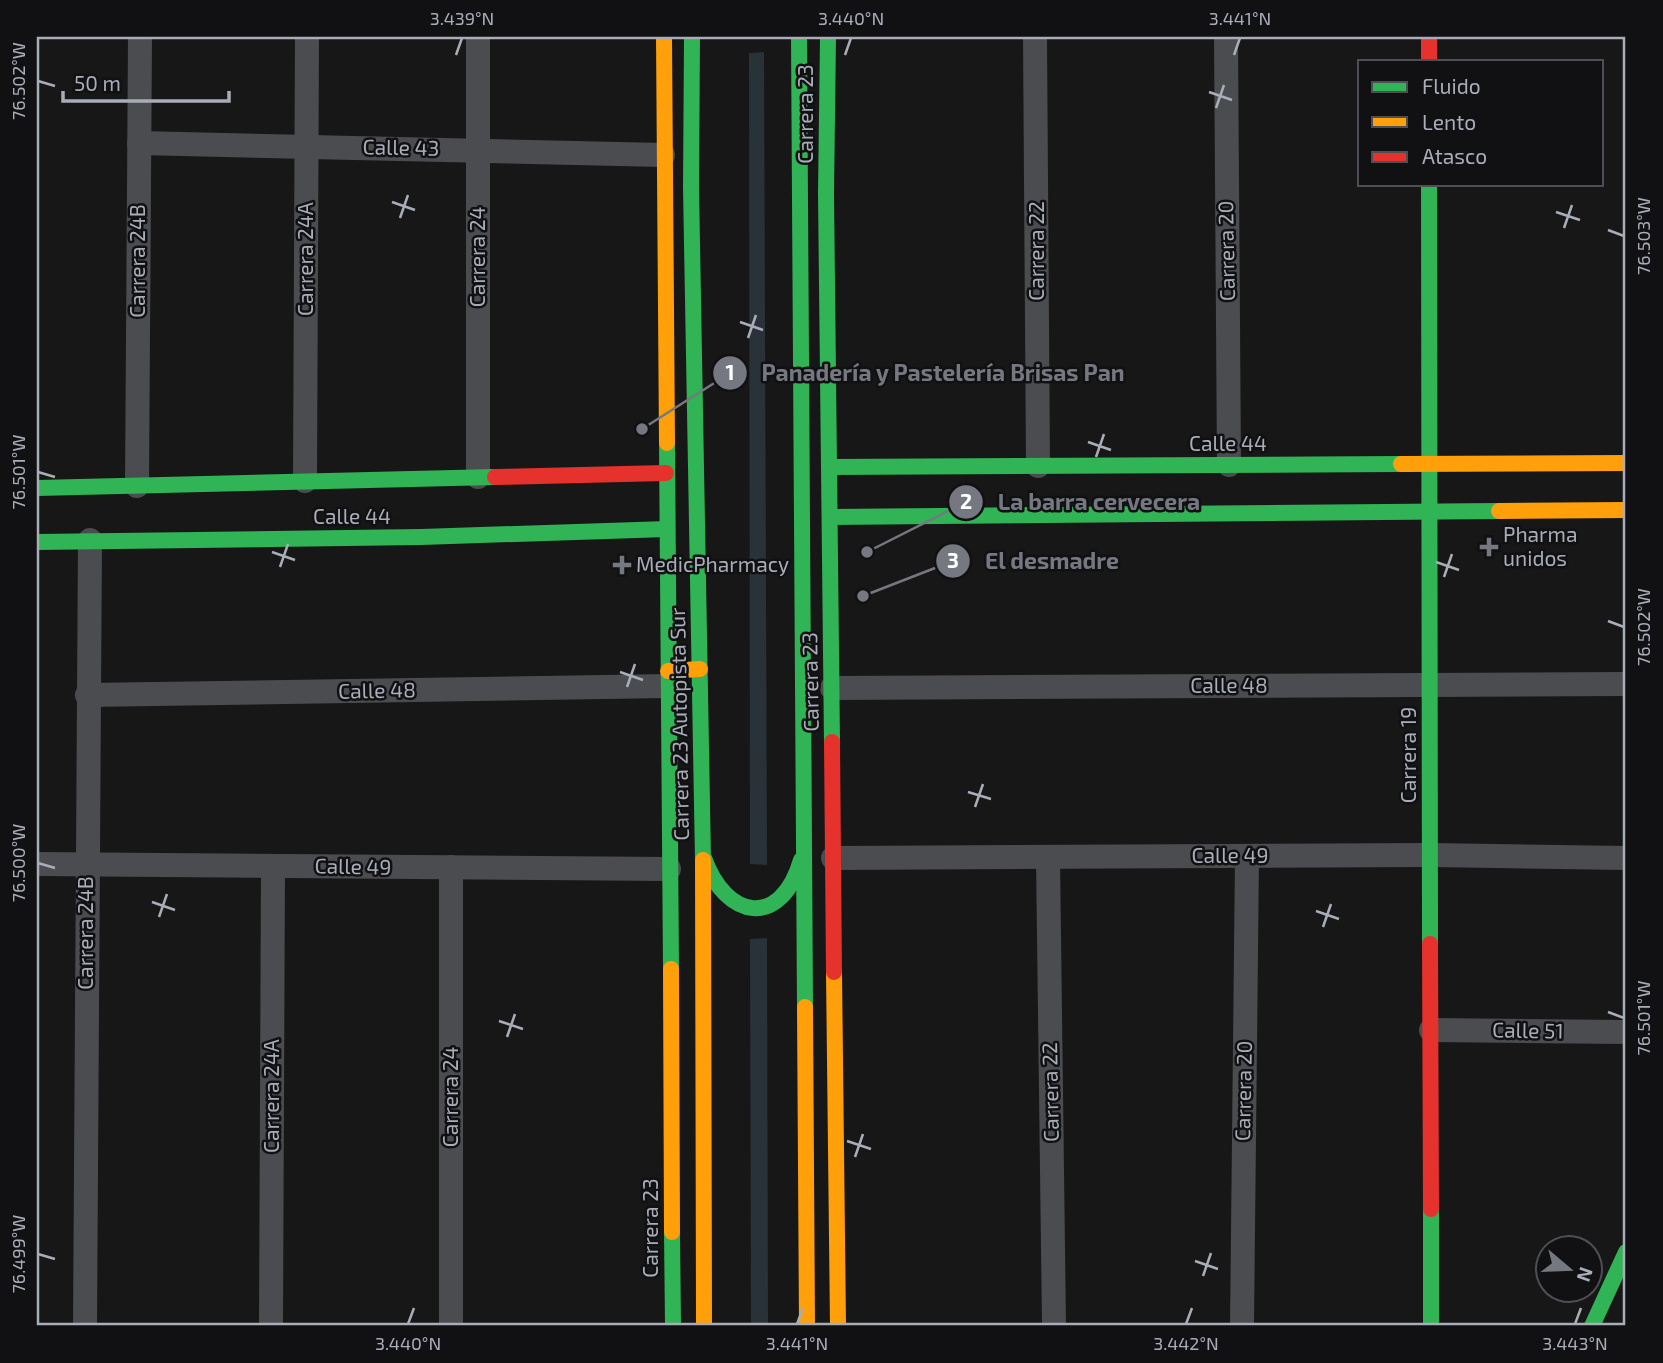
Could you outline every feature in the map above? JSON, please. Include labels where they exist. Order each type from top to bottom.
[{"type":"main road","name":"Carrera 23","points":[[664,37],[673,1326]]},
{"type":"main road","name":"Carrera 23 Autopista Sur","points":[[692,37],[691,187],[703,853],[704,1326]]},
{"type":"main road","points":[[780,37],[791,54],[800,92]]},
{"type":"main road","points":[[799,37],[807,1326]]},
{"type":"main road","name":"Carrera 23","points":[[828,37],[828,337],[838,1326]]},
{"type":"main road","points":[[1429,37],[1429,60]]},
{"type":"main road","points":[[692,91],[701,52],[711,38]]},
{"type":"main road","name":"Carrera 19","points":[[1429,186],[1431,1326]]},
{"type":"main road","points":[[664,269],[691,187]]},
{"type":"main road","points":[[665,310],[694,360]]},
{"type":"main road","points":[[802,339],[828,337]]},
{"type":"main road","name":"Calle 44","points":[[830,467],[1626,463]]},
{"type":"main road","name":"Calle 44","points":[[37,488],[305,481],[421,484],[478,477],[666,472]]},
{"type":"main road","points":[[830,517],[1626,510]]},
{"type":"main road","name":"Calle 44","points":[[37,542],[667,529]]},
{"type":"main road","points":[[803,621],[831,621]]},
{"type":"main road","points":[[668,679],[700,669]]},
{"type":"main road","points":[[703,853],[709,876],[717,890],[730,902],[752,909],[776,904],[789,892],[798,875],[803,849]]},
{"type":"main road","points":[[1592,1326],[1626,1254]]},
{"type":"street","name":"Carrera 24B","points":[[137,486],[140,37]]},
{"type":"street","name":"Carrera 24A","points":[[305,481],[307,37]]},
{"type":"street","name":"Carrera 24","points":[[478,37],[478,477]]},
{"type":"street","name":"Carrera 22","points":[[1035,37],[1038,466]]},
{"type":"street","name":"Carrera 20","points":[[1226,37],[1229,465]]},
{"type":"street","name":"Calle 43","points":[[139,142],[663,155]]},
{"type":"street","name":"Carrera 24B","points":[[85,1326],[90,540]]},
{"type":"street","name":"Calle 48","points":[[87,695],[668,679]]},
{"type":"street","name":"Calle 48","points":[[832,688],[1626,684]]},
{"type":"street","name":"Calle 49","points":[[834,858],[1431,855],[1626,858]]},
{"type":"street","name":"Carrera 20","points":[[1242,1326],[1247,856]]},
{"type":"street","name":"Carrera 22","points":[[1048,858],[1054,1326]]},
{"type":"street","name":"Calle 49","points":[[37,864],[669,869]]},
{"type":"street","name":"Carrera 24A","points":[[271,1326],[273,866]]},
{"type":"street","name":"Carrera 24","points":[[451,867],[451,1326]]},
{"type":"street","name":"Calle 51","points":[[1431,1030],[1626,1032]]},
{"type":"shaded area","points":[[764,52],[767,865],[750,864],[749,53]]},
{"type":"shaded area","points":[[767,938],[768,1326],[751,1326],[750,939]]},
{"type":"traffic: fast","points":[[692,37],[691,187],[703,860]]},
{"type":"traffic: fast","points":[[799,37],[805,1007]]},
{"type":"traffic: fast","points":[[828,37],[826,193],[832,742]]},
{"type":"traffic: fast","points":[[1429,186],[1430,944]]},
{"type":"traffic: fast","points":[[667,443],[671,969]]},
{"type":"traffic: fast","points":[[829,467],[1401,464]]},
{"type":"traffic: fast","points":[[37,488],[495,477]]},
{"type":"traffic: fast","points":[[830,517],[1499,511]]},
{"type":"traffic: fast","points":[[37,542],[421,537],[667,529]]},
{"type":"traffic: fast","points":[[704,858],[714,879],[726,894],[739,904],[753,908],[767,906],[780,898],[792,882],[801,860]]},
{"type":"traffic: fast","points":[[1431,1209],[1431,1326]]},
{"type":"traffic: fast","points":[[672,1232],[673,1326]]},
{"type":"traffic: fast","points":[[1592,1326],[1626,1252]]},
{"type":"traffic: slow","points":[[664,37],[667,443]]},
{"type":"traffic: slow","points":[[1401,464],[1626,463]]},
{"type":"traffic: slow","points":[[1499,511],[1626,510]]},
{"type":"traffic: slow","points":[[668,671],[700,669]]},
{"type":"traffic: slow","points":[[703,860],[704,1326]]},
{"type":"traffic: slow","points":[[671,969],[672,1232]]},
{"type":"traffic: slow","points":[[834,972],[838,1326]]},
{"type":"traffic: slow","points":[[805,1007],[807,1326]]},
{"type":"traffic: jam","points":[[1429,37],[1429,60]]},
{"type":"traffic: jam","points":[[495,477],[666,473]]},
{"type":"traffic: jam","points":[[832,742],[834,972]]},
{"type":"traffic: jam","points":[[1430,944],[1431,1209]]},
{"type":"place","name":"Panadería y Pastelería Brisas Pan","points":[[642,429]]},
{"type":"place","name":"Pharma unidos","points":[[1489,547]]},
{"type":"place","name":"La barra cervecera","points":[[867,552]]},
{"type":"place","name":"MedicPharmacy","points":[[622,565]]},
{"type":"place","name":"El desmadre","points":[[863,596]]}]
